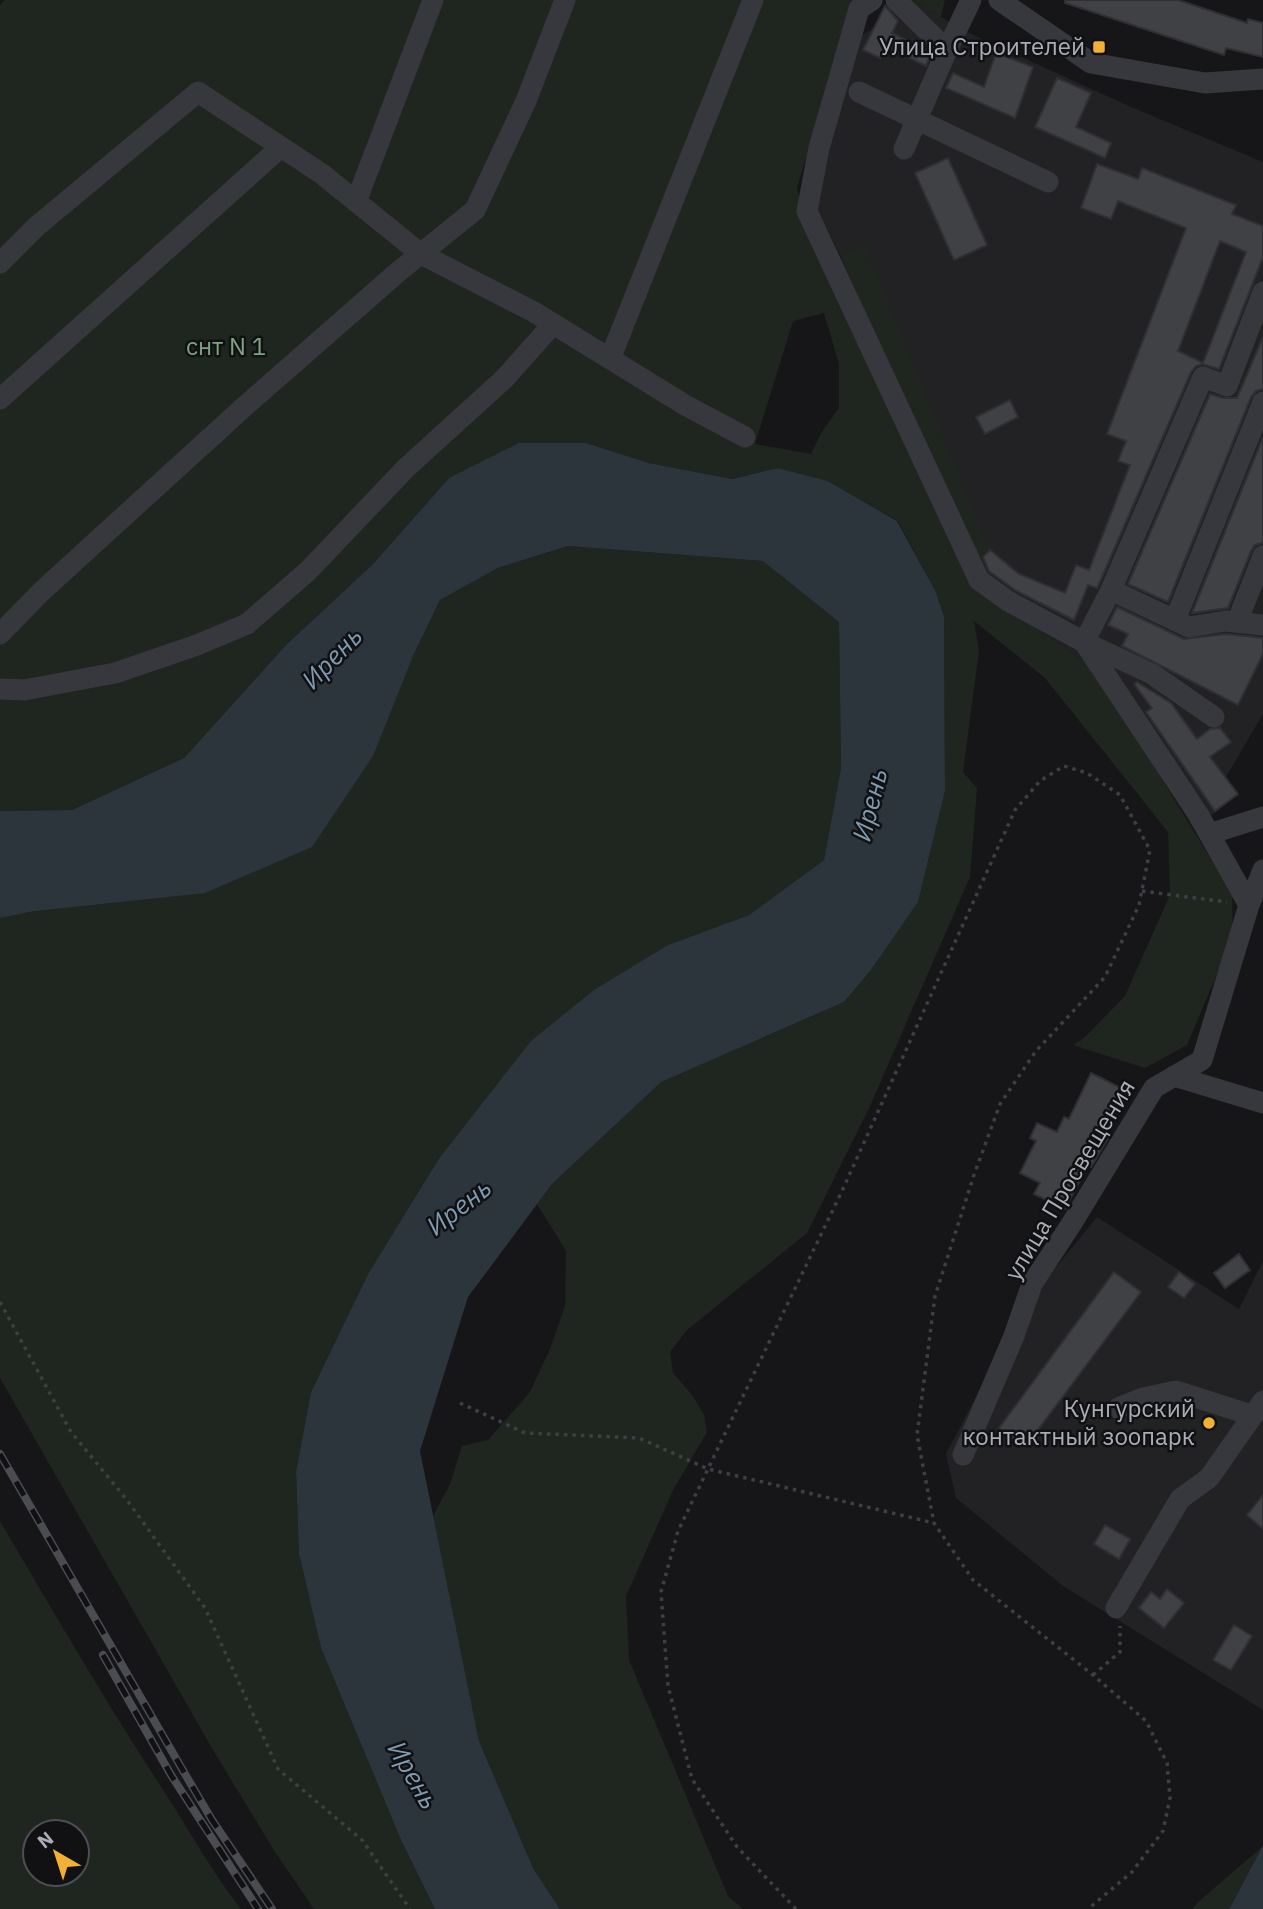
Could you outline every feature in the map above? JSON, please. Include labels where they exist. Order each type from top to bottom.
[{"type":"street","points":[[356,202],[433,0]]},
{"type":"street","points":[[0,634],[42,592],[245,406],[421,254],[475,211],[526,102],[565,0]]},
{"type":"street","points":[[610,359],[753,0]]},
{"type":"street","points":[[872,0],[859,9],[819,148],[807,211],[979,580],[1008,601],[1083,642],[1152,674],[1214,716]]},
{"type":"street","points":[[897,0],[947,50]]},
{"type":"street","points":[[904,149],[971,0]]},
{"type":"street","points":[[999,0],[1091,63],[1205,83],[1263,79]]},
{"type":"street","points":[[0,262],[37,226],[198,92],[322,174],[421,254],[554,324],[685,405],[745,438]]},
{"type":"street","points":[[859,92],[1048,182]]},
{"type":"street","points":[[0,399],[281,147]]},
{"type":"street","points":[[1083,642],[1111,590],[1203,377],[1227,386],[1263,292]]},
{"type":"street","points":[[0,689],[24,690],[115,673],[197,645],[247,624],[308,571],[406,468],[505,378],[554,324]]},
{"type":"street","points":[[1175,620],[1263,402]]},
{"type":"street","points":[[1237,622],[1263,556]]},
{"type":"street","points":[[1111,590],[1189,627],[1226,621],[1263,625]]},
{"type":"street","points":[[1083,642],[1152,743],[1209,834],[1249,905]]},
{"type":"street","points":[[1209,834],[1263,817]]},
{"type":"street","name":"улица Просвещения","points":[[963,1455],[1014,1336],[1032,1284],[1154,1088],[1202,1060],[1249,905],[1263,870]]},
{"type":"street","points":[[1174,1076],[1263,1103]]},
{"type":"street","points":[[1116,1608],[1180,1499],[1209,1478],[1257,1408],[1177,1391],[1143,1398],[1118,1408]]},
{"type":"path","points":[[796,1909],[737,1847],[692,1779],[668,1686],[661,1592],[678,1531],[842,1191],[1015,810],[1040,780],[1064,766],[1087,773],[1120,795],[1150,850],[1139,905],[1105,977],[1036,1051],[1000,1104],[935,1296],[917,1435],[934,1523],[973,1580],[1093,1675],[1146,1721],[1167,1763],[1170,1798],[1163,1831],[1132,1872],[1088,1909]]},
{"type":"path","points":[[1142,891],[1249,905]]},
{"type":"path","points":[[0,1302],[71,1432],[127,1500],[205,1608],[278,1769],[362,1840],[411,1909]]},
{"type":"path","points":[[460,1403],[525,1433],[639,1437],[708,1469],[934,1523]]},
{"type":"path","points":[[1093,1675],[1120,1652],[1121,1628],[1116,1608]]},
{"type":"shaded area","points":[[888,0],[912,0],[967,32],[1131,107],[1263,162],[1263,714],[1226,777],[1238,794],[1194,829],[1095,669],[967,578],[864,243],[840,255],[818,210],[816,191],[858,37],[873,29]]},
{"type":"shaded area","points":[[1097,1217],[1239,1309],[1263,1261],[1263,1710],[1063,1586],[956,1498],[946,1454],[1021,1310]]},
{"type":"green space","name":"снт N 1","points":[[5,0],[856,0],[797,187],[802,212],[967,578],[1095,669],[1232,894],[1233,936],[1187,1045],[1145,1068],[1073,1045],[1085,1037],[1125,996],[1170,895],[1168,832],[1045,678],[974,621],[979,651],[963,772],[977,788],[970,877],[870,1106],[807,1233],[687,1330],[670,1352],[673,1373],[693,1396],[704,1415],[707,1432],[673,1490],[626,1596],[629,1660],[728,1896],[743,1909],[560,1909],[533,1868],[479,1741],[433,1516],[450,1484],[462,1446],[488,1440],[530,1392],[550,1349],[565,1306],[566,1251],[537,1204],[552,1184],[660,1082],[844,1002],[871,970],[918,902],[945,791],[944,616],[935,590],[898,521],[828,481],[778,468],[732,479],[649,463],[586,443],[449,478],[373,564],[286,645],[184,758],[72,810],[0,811],[0,5]],"holes":[[[824,313],[839,364],[839,408],[821,433],[811,454],[755,444],[793,321]]]},
{"type":"green space","points":[[912,0],[945,0],[941,17]]},
{"type":"green space","points":[[864,243],[990,550],[976,563],[840,255]]},
{"type":"green space","points":[[568,546],[764,561],[839,622],[841,768],[824,860],[749,915],[668,945],[438,1160],[368,1274],[311,1392],[296,1472],[299,1554],[321,1648],[401,1840],[435,1909],[314,1909],[275,1852],[213,1750],[0,1378],[0,918],[35,911],[413,656],[440,600],[498,568]]},
{"type":"green space","points":[[0,1521],[120,1722],[210,1865],[241,1909],[0,1909]]},
{"type":"green space","points":[[1262,1847],[1229,1909],[1192,1909],[1197,1903]]},
{"type":"water","name":"Ирень","points":[[519,443],[586,443],[649,463],[732,479],[778,468],[828,481],[897,521],[935,590],[944,616],[945,791],[918,902],[871,970],[844,1002],[661,1082],[552,1184],[468,1297],[420,1451],[479,1741],[533,1868],[560,1909],[435,1909],[401,1840],[321,1648],[299,1554],[296,1472],[311,1392],[368,1274],[438,1160],[531,1041],[594,990],[668,945],[749,915],[824,860],[841,768],[839,622],[763,561],[568,546],[498,568],[440,600],[413,656],[373,756],[312,847],[205,893],[35,911],[0,918],[0,811],[72,810],[184,758],[286,645],[373,564],[449,478]]},
{"type":"water","points":[[1263,1845],[1263,1909],[1229,1909],[1233,1902]]},
{"type":"building","points":[[1065,0],[1178,0],[1247,23],[1248,19],[1263,23],[1263,57],[1226,48],[1224,55],[1065,3]]},
{"type":"building","points":[[885,6],[898,21],[892,33],[931,53],[926,66],[886,46],[880,58],[863,50]]},
{"type":"building","points":[[996,53],[1033,67],[1015,118],[946,88],[953,73],[984,87]]},
{"type":"building","points":[[1057,78],[1091,93],[1076,127],[1111,143],[1105,158],[1035,127]]},
{"type":"building","points":[[948,158],[987,245],[954,260],[915,173]]},
{"type":"building","points":[[1097,164],[1138,179],[1142,168],[1236,205],[1232,214],[1263,226],[1263,257],[1219,369],[1202,364],[1191,372],[1099,584],[1097,588],[1088,585],[1074,620],[1015,590],[989,571],[983,557],[990,550],[1019,574],[1065,593],[1076,565],[1089,570],[1130,465],[1118,461],[1126,441],[1107,434],[1186,228],[1118,201],[1111,219],[1081,208]],"holes":[[[1220,241],[1246,252],[1203,363],[1178,351]]]},
{"type":"building","points":[[1263,337],[1263,389],[1256,391],[1251,397],[1168,602],[1128,584],[1210,394],[1237,398]]},
{"type":"building","points":[[1010,400],[1018,417],[985,434],[976,417]]},
{"type":"building","points":[[1263,437],[1263,543],[1255,545],[1251,551],[1228,608],[1192,613]]},
{"type":"building","points":[[1117,607],[1184,639],[1226,634],[1263,638],[1263,654],[1238,705],[1122,646],[1128,634],[1108,625]]},
{"type":"building","points":[[1137,682],[1171,703],[1197,739],[1210,729],[1220,728],[1231,742],[1210,757],[1238,794],[1215,811],[1146,712],[1152,708],[1134,684]]},
{"type":"building","points":[[1091,1073],[1123,1089],[1101,1135],[1108,1138],[1091,1167],[1088,1166],[1065,1209],[1034,1194],[1040,1183],[1020,1173],[1036,1141],[1030,1138],[1037,1123],[1057,1132],[1064,1117],[1069,1119]]},
{"type":"building","points":[[1239,1254],[1250,1270],[1225,1288],[1214,1273]]},
{"type":"building","points":[[1114,1272],[1141,1292],[1025,1447],[999,1428]]},
{"type":"building","points":[[1179,1272],[1195,1284],[1184,1298],[1168,1287]]},
{"type":"building","points":[[1263,1495],[1263,1529],[1247,1515]]},
{"type":"building","points":[[1105,1525],[1130,1539],[1119,1559],[1094,1544]]},
{"type":"building","points":[[1167,1589],[1184,1603],[1164,1628],[1139,1608],[1151,1592],[1160,1599]]},
{"type":"building","points":[[1234,1625],[1252,1636],[1231,1670],[1213,1660]]},
{"type":"railway","points":[[0,1454],[212,1820],[272,1909]]},
{"type":"railway","points":[[103,1655],[171,1775],[258,1909]]},
{"type":"place","name":"Улица Строителей","points":[[1099,47]]},
{"type":"place","name":"Кунгурский контактный зоопарк","points":[[1209,1423]]}]
